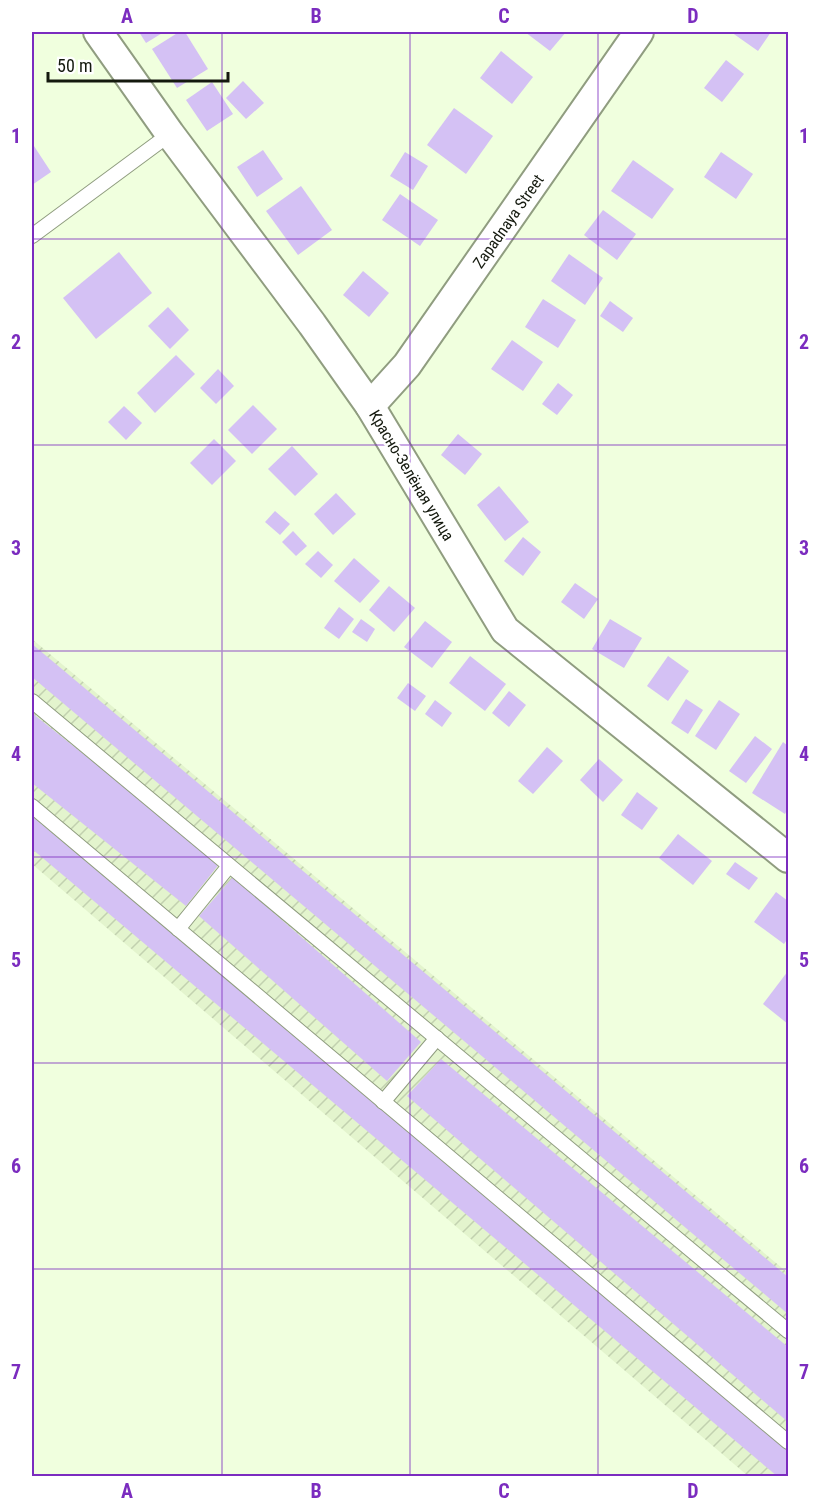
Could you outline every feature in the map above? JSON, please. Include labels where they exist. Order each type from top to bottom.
[{"type":"street","name":"Красно-Зелёная улица","points":[[98,32],[370,406],[506,630],[789,858]]},
{"type":"street","name":"Zapadnaya Street","points":[[370,406],[407,365],[639,32]]},
{"type":"lane","points":[[32,236],[170,134]]},
{"type":"lane","points":[[32,702],[789,1331]]},
{"type":"lane","points":[[32,806],[789,1442]]},
{"type":"lane","points":[[178,929],[230,866]]},
{"type":"lane","points":[[383,1102],[437,1038]]},
{"type":"shaded area","points":[[32,639],[788,1273],[788,1476],[748,1476],[32,864]]},
{"type":"building","points":[[139,32],[164,32],[146,43]]},
{"type":"building","points":[[179,32],[185,32],[208,69],[177,88],[152,49]]},
{"type":"building","points":[[525,32],[566,32],[550,51]]},
{"type":"building","points":[[731,32],[771,32],[758,51]]},
{"type":"building","points":[[501,51],[533,77],[512,104],[480,78]]},
{"type":"building","points":[[726,60],[744,74],[722,102],[704,88]]},
{"type":"building","points":[[243,81],[264,103],[246,119],[226,98]]},
{"type":"building","points":[[212,82],[233,114],[207,131],[186,100]]},
{"type":"building","points":[[454,108],[493,136],[466,174],[427,145]]},
{"type":"building","points":[[32,143],[51,172],[32,185]]},
{"type":"building","points":[[263,150],[283,179],[257,197],[237,167]]},
{"type":"building","points":[[405,152],[428,166],[413,190],[390,176]]},
{"type":"building","points":[[721,152],[753,174],[736,199],[704,177]]},
{"type":"building","points":[[633,160],[674,189],[652,219],[611,191]]},
{"type":"building","points":[[301,186],[332,230],[298,255],[266,211]]},
{"type":"building","points":[[400,194],[438,220],[420,246],[382,220]]},
{"type":"building","points":[[603,210],[636,234],[617,260],[584,235]]},
{"type":"building","points":[[119,252],[152,293],[96,339],[63,298]]},
{"type":"building","points":[[569,254],[603,278],[585,305],[551,281]]},
{"type":"building","points":[[363,271],[389,293],[369,317],[343,295]]},
{"type":"building","points":[[543,299],[576,320],[558,348],[525,327]]},
{"type":"building","points":[[610,301],[633,318],[623,332],[600,316]]},
{"type":"building","points":[[168,307],[189,330],[170,349],[148,326]]},
{"type":"building","points":[[512,340],[543,362],[523,391],[491,369]]},
{"type":"building","points":[[176,355],[195,374],[155,413],[137,393]]},
{"type":"building","points":[[218,369],[234,386],[216,404],[200,388]]},
{"type":"building","points":[[558,383],[573,395],[557,415],[542,404]]},
{"type":"building","points":[[253,405],[277,429],[252,454],[228,430]]},
{"type":"building","points":[[124,406],[142,423],[126,440],[108,422]]},
{"type":"building","points":[[458,434],[482,454],[465,475],[441,455]]},
{"type":"building","points":[[214,439],[236,461],[212,485],[190,463]]},
{"type":"building","points":[[292,446],[318,474],[295,496],[268,469]]},
{"type":"building","points":[[499,486],[529,522],[505,541],[477,505]]},
{"type":"building","points":[[336,493],[356,514],[333,535],[314,514]]},
{"type":"building","points":[[275,511],[290,524],[280,535],[265,522]]},
{"type":"building","points":[[293,531],[307,546],[296,556],[282,542]]},
{"type":"building","points":[[523,537],[541,552],[523,576],[504,561]]},
{"type":"building","points":[[318,551],[333,565],[321,578],[305,564]]},
{"type":"building","points":[[354,558],[380,581],[360,603],[334,581]]},
{"type":"building","points":[[575,583],[598,599],[584,619],[561,602]]},
{"type":"building","points":[[389,586],[415,608],[394,632],[369,610]]},
{"type":"building","points":[[339,607],[354,619],[339,639],[324,628]]},
{"type":"building","points":[[361,619],[375,629],[367,642],[352,632]]},
{"type":"building","points":[[610,619],[642,638],[624,668],[592,649]]},
{"type":"building","points":[[425,621],[452,642],[432,668],[404,647]]},
{"type":"building","points":[[32,644],[788,1277],[788,1314],[32,677]]},
{"type":"building","points":[[470,656],[506,684],[485,711],[449,683]]},
{"type":"building","points":[[668,656],[689,671],[668,701],[647,686]]},
{"type":"building","points":[[408,683],[426,696],[415,711],[397,698]]},
{"type":"building","points":[[509,691],[526,705],[509,727],[492,713]]},
{"type":"building","points":[[686,699],[703,710],[688,734],[671,723]]},
{"type":"building","points":[[435,700],[452,713],[442,727],[425,714]]},
{"type":"building","points":[[719,700],[740,714],[716,750],[695,736]]},
{"type":"building","points":[[32,713],[220,863],[186,906],[32,783]]},
{"type":"building","points":[[755,736],[772,749],[746,783],[729,771]]},
{"type":"building","points":[[783,742],[788,746],[788,808],[785,814],[752,793]]},
{"type":"building","points":[[547,747],[563,761],[533,794],[518,781]]},
{"type":"building","points":[[599,759],[623,780],[603,802],[580,780]]},
{"type":"building","points":[[637,792],[658,808],[642,830],[621,815]]},
{"type":"building","points":[[32,816],[788,1450],[788,1476],[777,1476],[32,849]]},
{"type":"building","points":[[678,834],[712,861],[693,885],[659,858]]},
{"type":"building","points":[[735,862],[758,878],[749,890],[726,874]]},
{"type":"building","points":[[233,877],[421,1042],[387,1081],[199,916]]},
{"type":"building","points":[[776,892],[788,901],[788,938],[784,944],[754,922]]},
{"type":"building","points":[[788,971],[788,1024],[763,1004]]},
{"type":"building","points":[[441,1059],[788,1347],[788,1422],[407,1096]]}]
